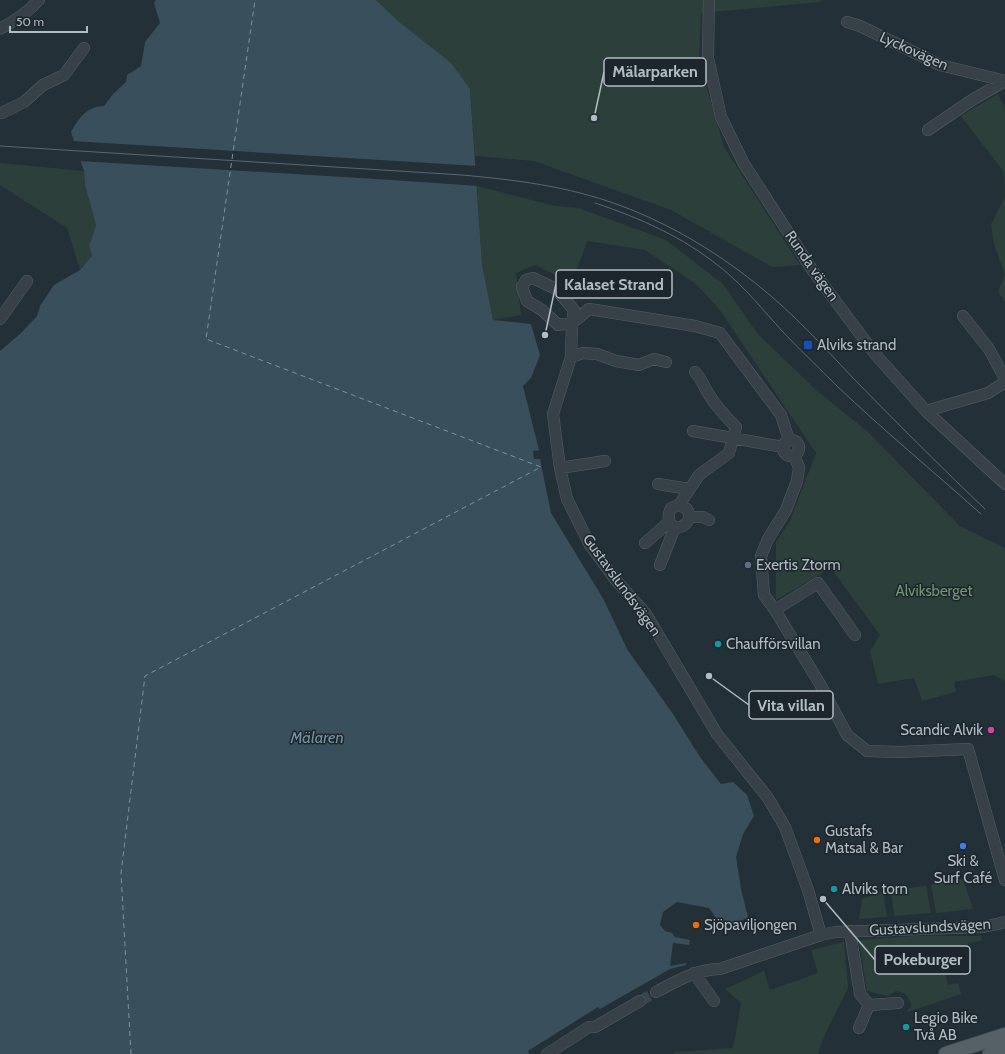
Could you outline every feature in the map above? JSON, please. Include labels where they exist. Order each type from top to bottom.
[{"type":"main road","points":[[946,1054],[1005,1035]]},
{"type":"main road","points":[[990,1054],[1005,1049]]},
{"type":"street","points":[[0,28],[14,21],[31,9],[39,0]]},
{"type":"street","name":"Runda vägen","points":[[709,0],[708,58],[721,118],[744,164],[813,271],[875,354],[926,411],[1005,484]]},
{"type":"street","name":"Lyckovägen","points":[[847,22],[860,26],[940,65],[1005,81]]},
{"type":"street","points":[[3,114],[24,102],[43,85],[64,75],[84,48]]},
{"type":"street","name":"Lyckovägen","points":[[928,130],[972,100],[1005,81]]},
{"type":"street","name":"Gustavslundsvägen","points":[[572,323],[558,325],[542,310],[527,301],[522,287],[526,280],[533,278],[556,289],[574,310],[570,357],[553,414],[560,468],[567,499],[590,545],[615,579],[646,614],[717,734],[768,798],[785,827],[808,890],[821,935],[850,931],[983,927],[1005,922]]},
{"type":"street","points":[[0,319],[27,281]]},
{"type":"street","points":[[572,323],[589,309],[695,326],[720,333],[781,415],[786,444]]},
{"type":"street","points":[[926,411],[988,393],[1005,382],[988,350],[963,316]]},
{"type":"street","points":[[570,357],[583,353],[597,354],[616,361],[639,365],[654,359],[666,362]]},
{"type":"street","points":[[660,565],[672,525],[668,516],[671,508],[679,505],[699,475],[729,453],[736,427],[722,414],[708,395],[701,378],[695,372]]},
{"type":"street","points":[[693,431],[733,439],[786,444],[794,441],[799,445],[799,451],[794,456],[799,467],[797,481],[786,510],[768,539],[761,556],[764,595],[776,610],[820,684],[847,735],[867,751],[900,752],[968,749],[1005,880]]},
{"type":"street","points":[[560,468],[605,461]]},
{"type":"street","points":[[658,484],[689,489]]},
{"type":"street","points":[[672,525],[681,528],[687,524],[690,517],[687,509],[679,505]]},
{"type":"street","points":[[690,517],[703,517],[709,520]]},
{"type":"street","points":[[644,543],[672,525]]},
{"type":"street","points":[[776,610],[818,583],[855,635]]},
{"type":"street","points":[[850,931],[860,994],[869,1005]]},
{"type":"street","points":[[656,992],[694,973],[705,970],[720,969],[821,935]]},
{"type":"street","points":[[694,973],[714,1001]]},
{"type":"street","points":[[547,1054],[589,1027],[595,1027],[640,1001]]},
{"type":"street","points":[[869,1005],[898,1003]]},
{"type":"street","points":[[859,1028],[869,1005]]},
{"type":"green space","points":[[376,0],[822,0],[821,2],[701,13],[699,61],[724,147],[800,265],[772,267],[671,210],[534,161],[475,156],[470,89]]},
{"type":"green space","points":[[998,94],[1005,109],[1005,196],[1004,172],[961,116]]},
{"type":"green space","points":[[0,163],[84,171],[85,185],[96,225],[89,246],[92,256],[80,270],[67,228],[0,185]]},
{"type":"green space","name":"Alviksberget","points":[[477,186],[555,206],[579,208],[666,240],[723,284],[758,334],[816,390],[867,431],[960,526],[1005,548],[1005,681],[994,675],[954,682],[956,692],[922,701],[914,678],[878,684],[870,651],[880,635],[831,568],[776,600],[776,542],[790,521],[816,453],[719,309],[696,284],[645,250],[587,241],[572,283],[535,265],[516,273],[521,315],[493,320],[482,264]]},
{"type":"green space","points":[[1005,197],[1005,275],[994,245],[991,224]]},
{"type":"green space","points":[[1005,275],[1005,302],[998,292]]},
{"type":"green space","points":[[963,879],[973,909],[936,913],[931,885]]},
{"type":"green space","points":[[926,886],[931,913],[894,916],[891,890]]},
{"type":"green space","points":[[883,891],[887,917],[859,919],[862,899]]},
{"type":"green space","points":[[915,936],[981,936],[982,940],[940,952],[948,985],[958,983],[961,994],[907,1012],[911,1006],[908,997],[905,994],[896,991],[888,996],[867,991],[859,940]]},
{"type":"green space","points":[[844,942],[848,988],[826,1032],[818,1054],[674,1054],[676,1052],[733,1048],[741,1003],[725,989],[764,971],[770,990],[818,973],[811,950]]},
{"type":"water","name":"Mälaren","points":[[156,0],[376,0],[398,21],[451,63],[470,89],[482,264],[493,320],[531,324],[540,355],[531,378],[523,386],[539,450],[533,451],[534,459],[540,459],[551,513],[604,600],[627,649],[673,714],[700,757],[721,784],[733,782],[747,795],[754,816],[743,834],[736,857],[741,889],[748,917],[734,924],[727,924],[719,922],[709,908],[677,902],[663,912],[660,925],[665,931],[672,933],[675,937],[690,940],[689,945],[673,943],[670,966],[686,963],[686,965],[670,969],[600,1009],[598,1007],[528,1051],[529,1054],[0,1054],[0,351],[21,333],[37,316],[40,306],[54,285],[80,270],[92,256],[89,246],[96,225],[85,185],[84,171],[71,132],[84,114],[93,108],[104,106],[113,94],[126,82],[127,75],[141,66],[145,42],[160,23],[154,3]]},
{"type":"pier","points":[[72,141],[478,166],[479,186],[79,161]]},
{"type":"ferry route","points":[[131,1054],[121,873],[145,676],[541,467],[206,339],[255,0]]},
{"type":"tunnel","points":[[640,1001],[656,992]]},
{"type":"tram line","points":[[0,146],[462,175],[502,179],[561,188],[600,198],[619,205],[690,238],[734,267],[775,299],[825,348],[893,419],[985,509]]},
{"type":"tram line","points":[[595,203],[660,229],[691,246],[729,274],[803,353],[837,386],[981,514]]},
{"type":"place","name":"Mälarparken","points":[[594,118]]},
{"type":"place","name":"Kalaset Strand","points":[[545,335]]},
{"type":"place","name":"Alviks strand","points":[[808,345]]},
{"type":"place","name":"Exertis Ztorm","points":[[748,565]]},
{"type":"place","name":"Chaufförsvillan","points":[[718,644]]},
{"type":"place","name":"Vita villan","points":[[709,676]]},
{"type":"place","name":"Scandic Alvik","points":[[991,730]]},
{"type":"place","name":"Gustafs Matsal & Bar","points":[[817,840]]},
{"type":"place","name":"Ski & Surf Café","points":[[963,846]]},
{"type":"place","name":"Alviks torn","points":[[834,889]]},
{"type":"place","name":"Pokeburger","points":[[823,899]]},
{"type":"place","name":"Sjöpaviljongen","points":[[696,925]]},
{"type":"place","name":"Legio Bike Två AB","points":[[906,1027]]}]
